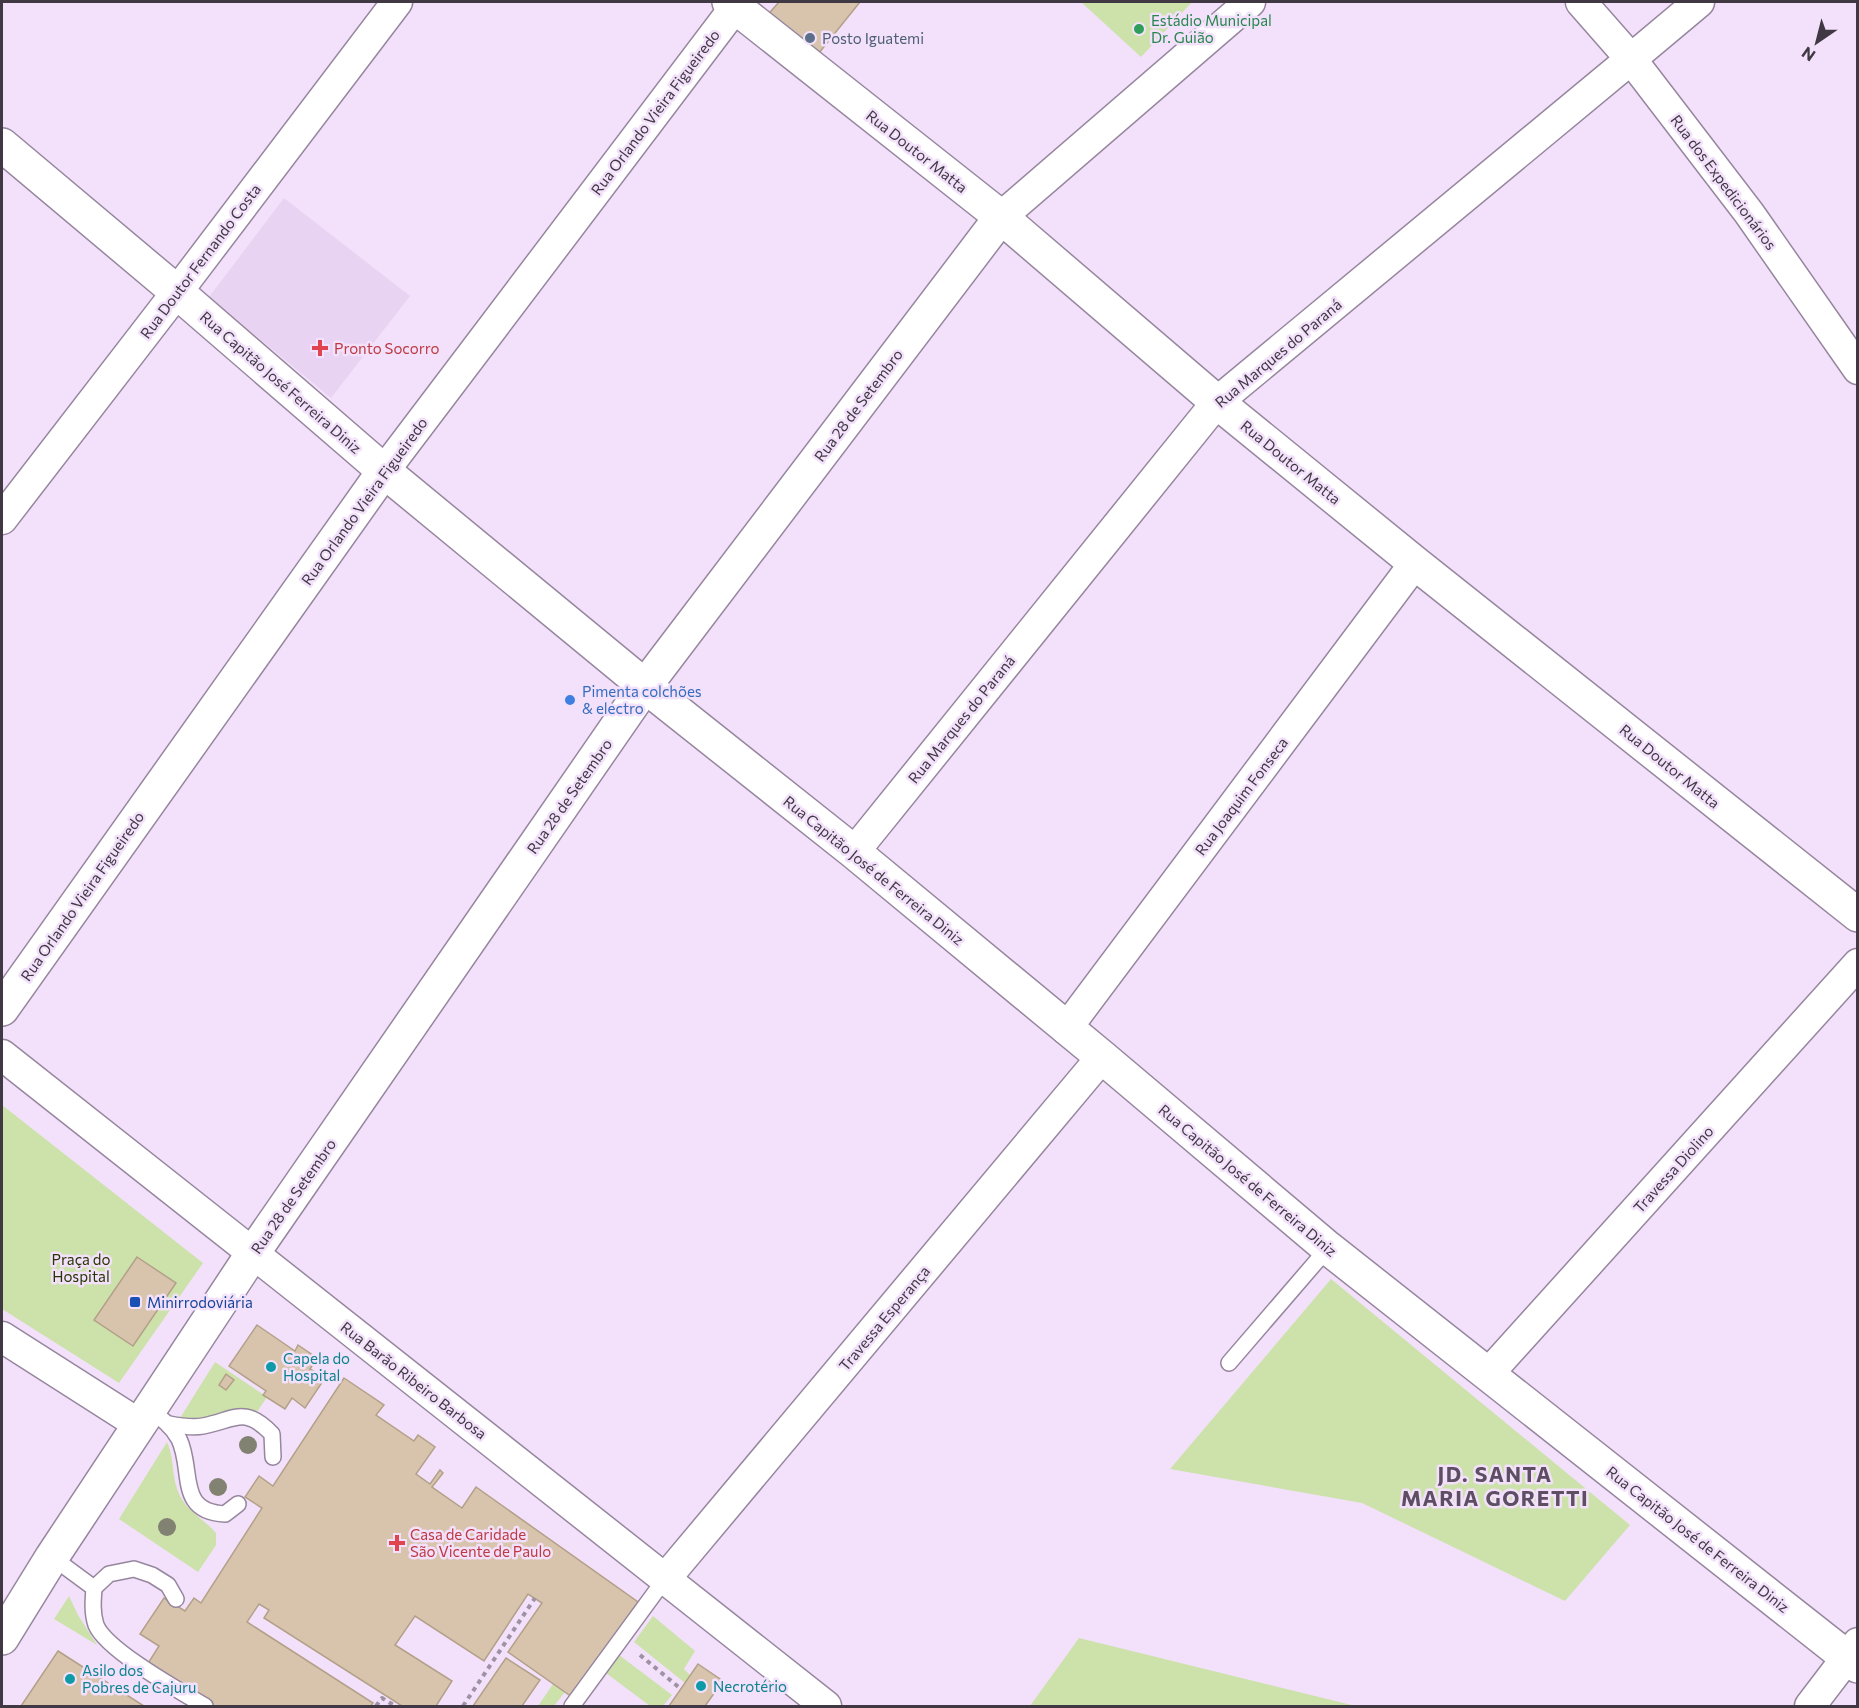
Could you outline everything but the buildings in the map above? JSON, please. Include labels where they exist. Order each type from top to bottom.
[{"type":"main road","name":"Rua Doutor Matta","points":[[734,3],[1001,217],[1217,402],[1415,563],[1857,915]]},
{"type":"main road","name":"Rua Capitão José Ferreira Diniz","points":[[2,145],[384,471],[645,686]]},
{"type":"main road","name":"Rua 28 de Setembro","points":[[2,1638],[52,1557],[153,1420],[253,1253],[645,686],[1001,217]]},
{"type":"main road","name":"Rua Orlando Vieira Figueiredo","points":[[2,1009],[384,471]]},
{"type":"main road","name":"Rua Capitão José de Ferreira Diniz","points":[[645,686],[854,852],[1328,1248],[1854,1655]]},
{"type":"street","name":"Rua Doutor Fernando Costa","points":[[2,519],[397,2]]},
{"type":"street","name":"Rua 28 de Setembro","points":[[1001,217],[1250,2]]},
{"type":"street","name":"Rua dos Expedicionários","points":[[1581,2],[1631,60],[1749,213],[1857,366]]},
{"type":"street","name":"Rua Marques do Paraná","points":[[854,852],[1217,402],[1699,2]]},
{"type":"street","name":"Rua Orlando Vieira Figueiredo","points":[[384,471],[734,3]]},
{"type":"street","name":"Rua Joaquim Fonseca","points":[[1066,1029],[1415,563]]},
{"type":"street","name":"Travessa Diolino","points":[[1488,1374],[1857,964]]},
{"type":"street","name":"Rua Barão Ribeiro Barbosa","points":[[2,1055],[826,1707]]},
{"type":"street","name":"Travessa Esperança","points":[[665,1579],[1102,1057]]},
{"type":"street","points":[[2,1337],[153,1420]]},
{"type":"street","points":[[1810,1707],[1854,1655]]},
{"type":"lane","points":[[1229,1363],[1328,1248]]},
{"type":"lane","points":[[153,1420],[201,1426],[232,1417],[251,1418],[272,1434],[273,1457]]},
{"type":"lane","points":[[153,1420],[180,1442],[190,1494],[198,1506],[213,1514],[225,1515],[238,1504]]},
{"type":"lane","points":[[52,1557],[94,1588]]},
{"type":"lane","points":[[176,1599],[168,1585],[153,1575],[134,1569],[109,1574],[94,1588],[92,1611],[97,1628],[107,1641],[142,1668],[205,1707]]},
{"type":"lane","points":[[572,1707],[665,1579]]},
{"type":"path","points":[[463,1707],[535,1598]]},
{"type":"path","points":[[621,1640],[681,1689]]},
{"type":"path","points":[[376,1707],[382,1698],[395,1707]]},
{"type":"shaded area","name":"Pronto Socorro","points":[[284,198],[410,296],[331,398],[209,297]]},
{"type":"green space","name":"Estádio Municipal Dr. Guião","points":[[1081,2],[1192,2],[1141,57]]},
{"type":"green space","name":"Praça do Hospital","points":[[2,1105],[203,1263],[119,1383],[2,1309]]},
{"type":"green space","points":[[1331,1279],[1630,1525],[1565,1601],[1362,1503],[1170,1469]]},
{"type":"green space","points":[[215,1362],[267,1397],[257,1412],[246,1410],[201,1418],[180,1418]]},
{"type":"green space","points":[[167,1442],[180,1496],[187,1507],[216,1533],[216,1545],[198,1572],[119,1519]]},
{"type":"green space","points":[[69,1596],[78,1615],[97,1645],[54,1619]]},
{"type":"green space","points":[[653,1616],[695,1651],[684,1669],[690,1675],[685,1683],[634,1642]]},
{"type":"green space","points":[[1079,1638],[1356,1706],[1030,1706]]},
{"type":"green space","points":[[619,1655],[672,1695],[663,1706],[650,1706],[606,1673]]},
{"type":"green space","points":[[553,1684],[565,1692],[554,1706],[538,1706]]},
{"type":"place","name":"Estádio Municipal Dr. Guião","points":[[1139,29]]},
{"type":"place","name":"Posto Iguatemi","points":[[810,38]]},
{"type":"place","name":"Pronto Socorro","points":[[320,348]]},
{"type":"place","name":"Pimenta colchões & electro","points":[[570,700]]},
{"type":"place","name":"Minirrodoviária","points":[[135,1302]]},
{"type":"place","name":"Capela do Hospital","points":[[271,1367]]},
{"type":"place","name":"Casa de Caridade São Vicente de Paulo","points":[[397,1543]]},
{"type":"place","name":"Asilo dos Pobres de Cajuru","points":[[70,1679]]},
{"type":"place","name":"Necrotério","points":[[701,1686]]},
{"type":"district","name":"JD. SANTA MARIA GORETTI","points":[[1495,1485]]}]
